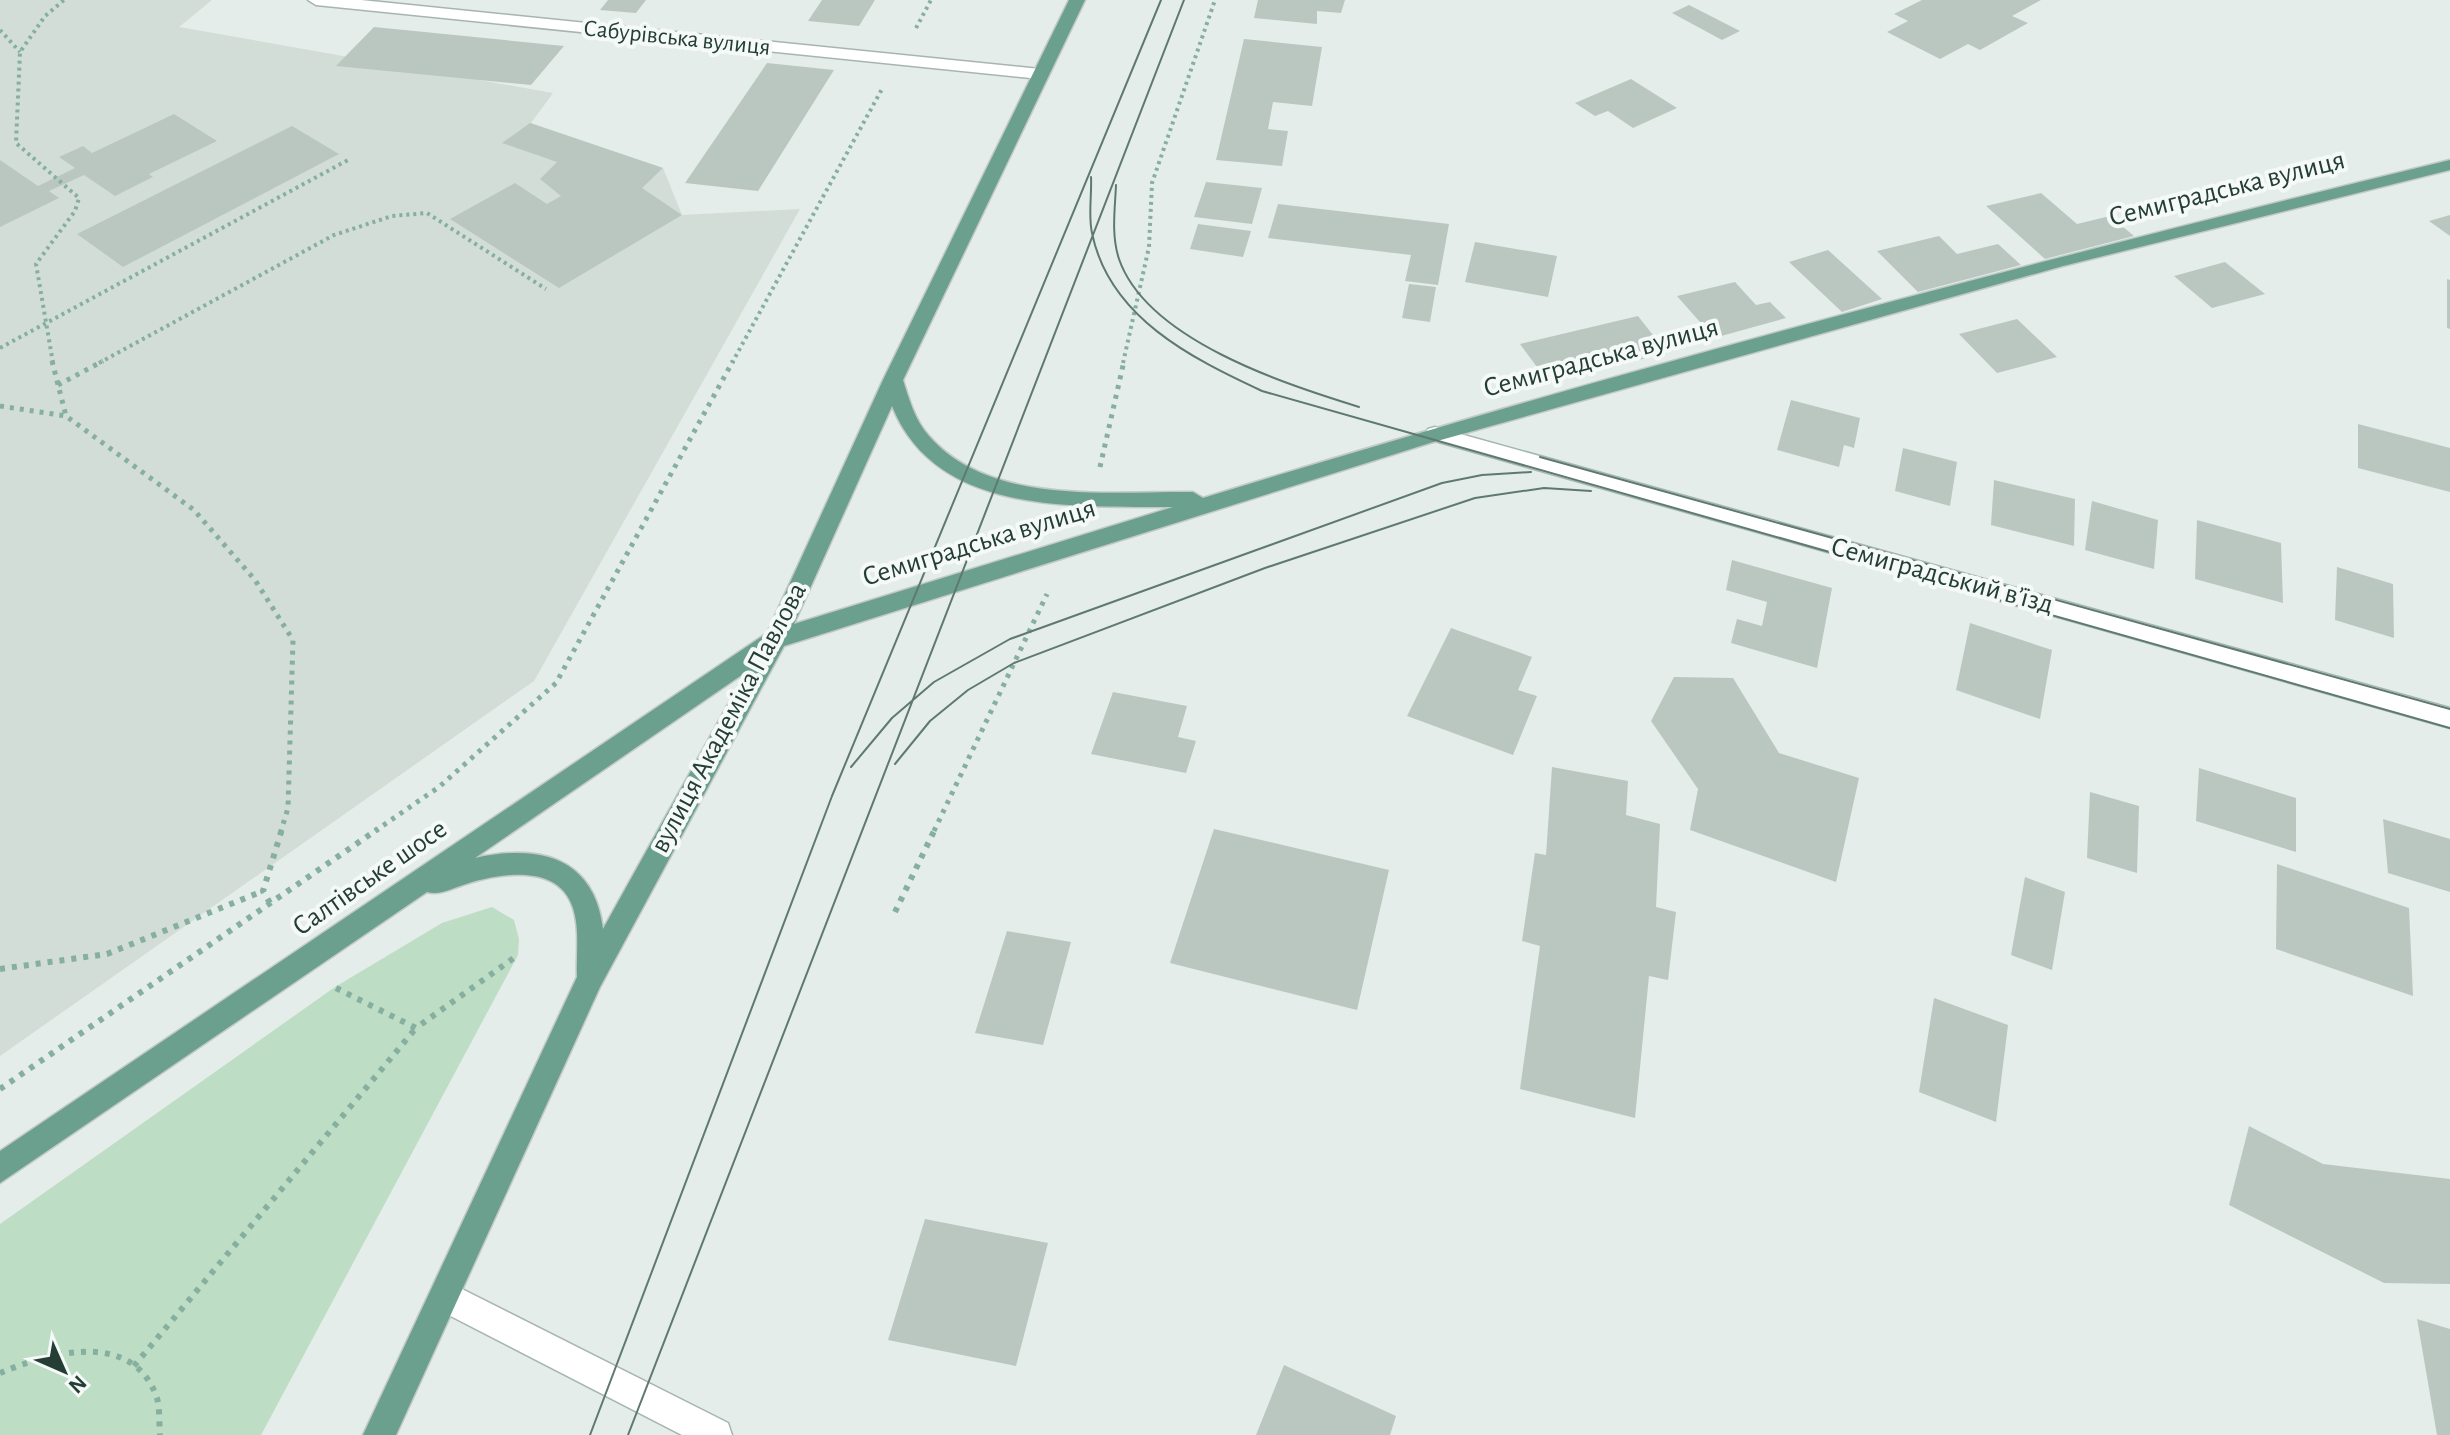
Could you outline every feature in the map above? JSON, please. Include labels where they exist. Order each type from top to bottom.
[{"type":"main road","name":"вулиця Академіка Павлова","points":[[379,1435],[446,1297],[590,978],[776,639],[893,380],[1077,0]]},
{"type":"main road","name":"Семиградська вулиця","points":[[776,639],[1212,500],[1435,434],[2059,261],[2450,165]]},
{"type":"main road","points":[[893,380],[902,408],[924,444],[943,461],[984,482],[1044,494],[1212,500]]},
{"type":"main road","name":"Салтівське шосе","points":[[0,1168],[776,639]]},
{"type":"main road","points":[[399,897],[485,867],[515,861],[542,865],[565,877],[581,896],[589,921],[590,978]]},
{"type":"street","name":"Сабурівська вулиця","points":[[316,0],[1040,74]]},
{"type":"street","name":"Семиградський в’їзд","points":[[1435,434],[2450,718]]},
{"type":"street","points":[[446,1297],[696,1430]]},
{"type":"path","points":[[64,0],[45,16],[20,52],[16,143],[79,198],[75,211],[36,264],[44,325],[66,416]]},
{"type":"path","points":[[0,1089],[439,787],[556,683],[931,0]]},
{"type":"path","points":[[1149,247],[1152,183],[1215,0]]},
{"type":"path","points":[[0,30],[20,52]]},
{"type":"path","points":[[0,348],[348,160]]},
{"type":"path","points":[[58,385],[334,235],[392,216],[427,213],[546,289]]},
{"type":"path","points":[[0,406],[66,416],[194,510],[255,580],[293,640],[288,808],[263,891],[270,903]]},
{"type":"path","points":[[0,969],[107,954],[263,891]]},
{"type":"path","points":[[134,1366],[416,1028],[518,955]]},
{"type":"path","points":[[335,987],[416,1028]]},
{"type":"path","points":[[0,1373],[57,1351],[84,1348],[109,1352],[134,1366],[156,1398],[160,1435]]},
{"type":"shaded area","points":[[0,0],[212,0],[179,27],[553,93],[531,123],[663,168],[682,215],[800,209],[534,681],[0,1056]]},
{"type":"green space","points":[[492,907],[514,920],[519,939],[518,955],[261,1435],[0,1435],[0,1224],[335,987],[442,923]]},
{"type":"building","points":[[608,0],[646,0],[636,13],[600,10]]},
{"type":"building","points":[[822,0],[875,0],[859,26],[808,21]]},
{"type":"building","points":[[1258,0],[1345,0],[1341,13],[1317,11],[1317,24],[1254,18]]},
{"type":"building","points":[[1922,0],[2041,0],[2012,16],[2028,23],[1980,50],[1968,44],[1940,59],[1887,32],[1908,21],[1894,14]]},
{"type":"building","points":[[1689,5],[1740,31],[1722,40],[1672,13]]},
{"type":"building","points":[[374,27],[564,46],[531,85],[336,66]]},
{"type":"building","points":[[1244,39],[1322,47],[1312,106],[1273,102],[1268,129],[1288,131],[1282,166],[1216,160]]},
{"type":"building","points":[[767,63],[834,70],[758,191],[685,183]]},
{"type":"building","points":[[1631,79],[1677,108],[1633,128],[1608,111],[1595,116],[1575,103]]},
{"type":"building","points":[[174,114],[217,141],[149,174],[153,177],[115,196],[84,175],[49,191],[59,198],[0,227],[0,160],[38,186],[75,168],[59,157],[83,146],[92,153]]},
{"type":"building","points":[[530,123],[663,168],[642,188],[682,215],[559,288],[450,219],[515,183],[547,204],[561,196],[540,179],[557,162],[502,143]]},
{"type":"building","points":[[292,126],[339,154],[123,267],[77,234]]},
{"type":"building","points":[[1206,182],[1262,188],[1252,224],[1194,217]]},
{"type":"building","points":[[2041,193],[2077,224],[2110,216],[2134,236],[2045,259],[1986,206]]},
{"type":"building","points":[[1278,204],[1449,224],[1438,285],[1405,281],[1411,255],[1268,238]]},
{"type":"building","points":[[2450,215],[2450,236],[2429,221]]},
{"type":"building","points":[[1198,224],[1251,231],[1243,257],[1190,249]]},
{"type":"building","points":[[1939,236],[1957,254],[1998,244],[2021,265],[1918,292],[1877,251]]},
{"type":"building","points":[[1475,242],[1557,256],[1548,297],[1465,282]]},
{"type":"building","points":[[1828,250],[1882,299],[1842,312],[1789,262]]},
{"type":"building","points":[[2225,262],[2265,294],[2212,308],[2174,276]]},
{"type":"building","points":[[2447,279],[2450,280],[2450,329],[2447,328]]},
{"type":"building","points":[[1735,282],[1756,305],[1770,302],[1786,318],[1714,338],[1677,296]]},
{"type":"building","points":[[1409,284],[1436,287],[1430,322],[1402,318]]},
{"type":"building","points":[[1638,316],[1667,353],[1548,382],[1520,344]]},
{"type":"building","points":[[2017,319],[2057,357],[1997,373],[1959,334]]},
{"type":"building","points":[[1791,400],[1860,418],[1854,448],[1844,445],[1839,467],[1777,450]]},
{"type":"building","points":[[2358,424],[2450,448],[2450,492],[2358,468]]},
{"type":"building","points":[[1903,448],[1957,462],[1950,506],[1895,491]]},
{"type":"building","points":[[1994,480],[2075,499],[2074,546],[1991,525]]},
{"type":"building","points":[[2092,501],[2158,520],[2154,569],[2085,550]]},
{"type":"building","points":[[2197,520],[2281,543],[2283,603],[2195,579]]},
{"type":"building","points":[[1732,560],[1832,588],[1817,668],[1731,643],[1737,619],[1762,626],[1767,602],[1726,590]]},
{"type":"building","points":[[2337,567],[2393,584],[2394,638],[2335,620]]},
{"type":"building","points":[[1970,623],[2052,650],[2040,719],[1956,690]]},
{"type":"building","points":[[1451,628],[1532,657],[1518,690],[1537,696],[1513,755],[1407,716]]},
{"type":"building","points":[[1674,677],[1733,678],[1779,753],[1859,778],[1836,882],[1690,830],[1698,789],[1651,721]]},
{"type":"building","points":[[1113,692],[1187,706],[1178,737],[1196,741],[1186,773],[1091,754]]},
{"type":"building","points":[[1552,767],[1628,781],[1626,815],[1660,824],[1656,907],[1676,912],[1668,980],[1649,976],[1635,1118],[1520,1089],[1540,946],[1522,941],[1535,853],[1546,855]]},
{"type":"building","points":[[2199,768],[2296,798],[2296,852],[2196,821]]},
{"type":"building","points":[[2090,792],[2139,806],[2137,873],[2087,858]]},
{"type":"building","points":[[2383,819],[2450,839],[2450,892],[2388,873]]},
{"type":"building","points":[[1214,829],[1389,870],[1357,1010],[1170,963]]},
{"type":"building","points":[[2277,864],[2409,908],[2413,996],[2276,949]]},
{"type":"building","points":[[2025,877],[2065,892],[2052,970],[2011,955]]},
{"type":"building","points":[[1007,931],[1071,942],[1043,1045],[975,1033]]},
{"type":"building","points":[[1934,998],[2008,1025],[1996,1122],[1919,1092]]},
{"type":"building","points":[[2249,1126],[2323,1164],[2450,1179],[2450,1284],[2384,1283],[2229,1205]]},
{"type":"building","points":[[925,1219],[1048,1243],[1016,1366],[888,1340]]},
{"type":"building","points":[[2417,1319],[2450,1329],[2450,1435],[2437,1435]]},
{"type":"building","points":[[1284,1365],[1396,1416],[1390,1435],[1256,1435]]},
{"type":"tram line","points":[[590,1435],[832,796],[1161,0]]},
{"type":"tram line","points":[[1093,236],[1184,0]]},
{"type":"tram line","points":[[1091,177],[1093,236]]},
{"type":"tram line","points":[[1116,185],[1114,231],[1119,259],[1134,288],[1158,313],[1222,355],[1294,386],[1359,407]]},
{"type":"tram line","points":[[913,700],[1093,236]]},
{"type":"tram line","points":[[1093,236],[1101,263],[1135,311],[1181,349],[1262,391],[2450,728]]},
{"type":"tram line","points":[[1540,457],[2450,709]]},
{"type":"tram line","points":[[913,700],[934,682],[1010,639],[1442,483],[1482,475],[1531,472]]},
{"type":"tram line","points":[[895,764],[930,721],[968,690],[1014,663],[1265,568],[1475,498],[1544,488],[1591,491]]},
{"type":"tram line","points":[[628,1435],[913,700]]},
{"type":"tram line","points":[[851,767],[892,718],[913,700]]}]
